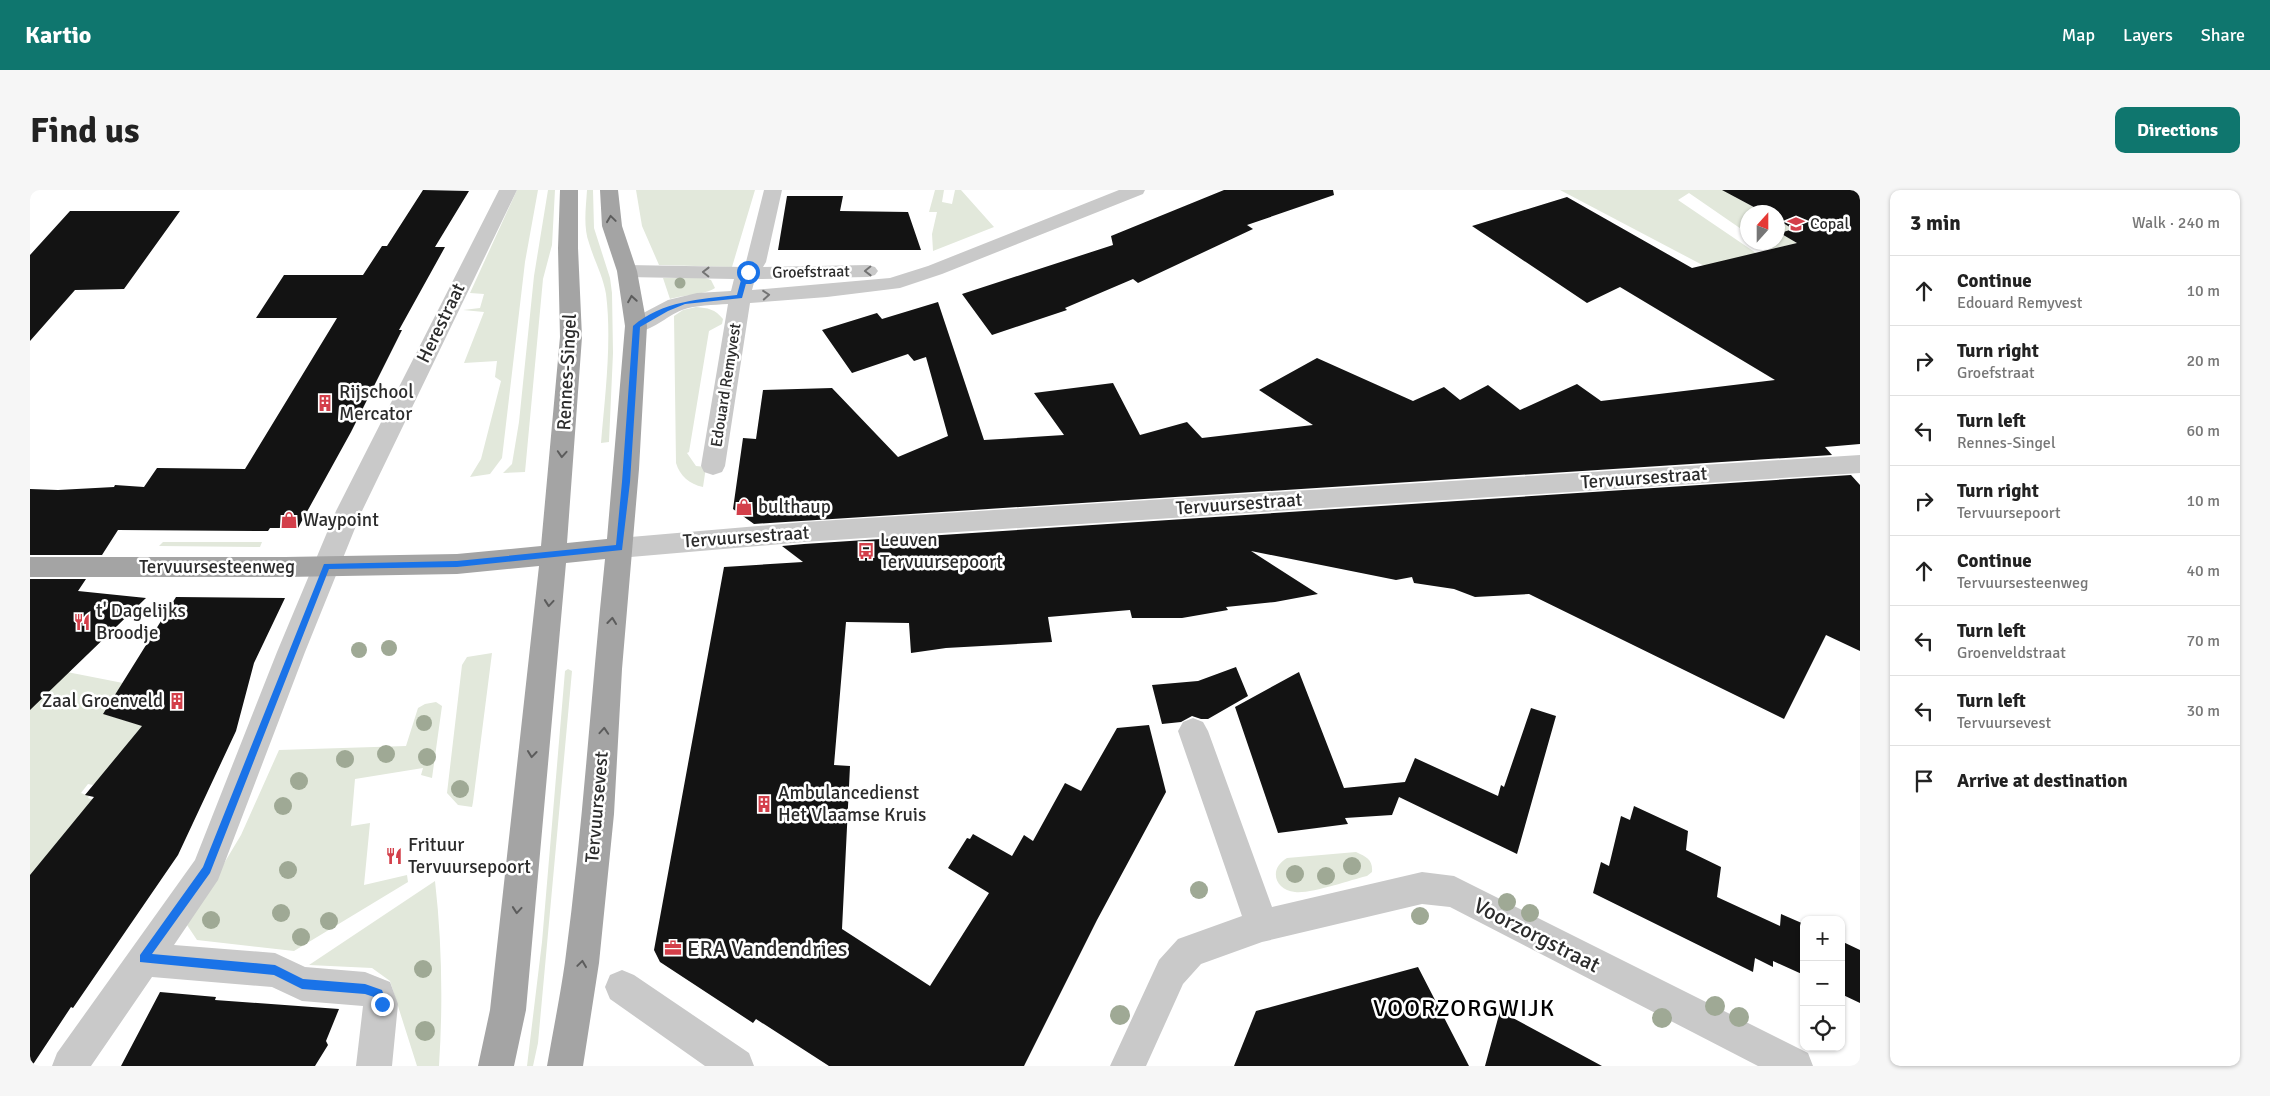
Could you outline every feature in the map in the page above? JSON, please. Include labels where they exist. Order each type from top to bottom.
[{"type":"main road","name":"Rennes-Singel","points":[[553,554],[571,337],[568,248],[570,190]]},
{"type":"main road","points":[[609,190],[612,226],[627,271],[636,326],[630,433],[619,548]]},
{"type":"main road","name":"Tervuursesteenweg","points":[[30,567],[457,564],[619,548]]},
{"type":"main road","name":"Tervuursevest","points":[[565,1066],[582,962],[595,844],[619,548]]},
{"type":"main road","points":[[496,1066],[508,1010],[521,861],[553,554]]},
{"type":"street","name":"Herestraat","points":[[70,1066],[207,870],[326,566],[363,481],[508,190]]},
{"type":"street","name":"Edouard Remyvest","points":[[713,466],[740,297],[744,280],[756,262],[773,190]]},
{"type":"street","name":"Groefstraat","points":[[636,326],[666,309],[684,303],[893,284],[935,270],[1136,190]]},
{"type":"street","name":"Groefstraat","points":[[627,271],[935,270]]},
{"type":"street","name":"Tervuursestraat","points":[[619,548],[804,532],[1860,464]]},
{"type":"street","points":[[1193,731],[1262,926]]},
{"type":"street","name":"Voorzorgstraat","points":[[1128,1066],[1171,972],[1190,951],[1262,926],[1422,888],[1454,892],[1795,1066]]},
{"type":"street","points":[[143,959],[275,970],[302,984],[365,989],[378,994],[382,1004],[374,1066]]},
{"type":"street","points":[[622,987],[736,1066]]},
{"type":"shaded area","points":[[517,190],[538,190],[525,262],[502,458],[490,474],[470,477],[481,459],[501,381],[495,377],[497,361],[464,363],[484,312],[463,310],[480,308],[484,294],[470,293]]},
{"type":"shaded area","points":[[548,190],[555,190],[552,245],[543,279],[525,472],[503,473],[512,464],[519,422],[534,276]]},
{"type":"shaded area","points":[[587,190],[593,190],[594,228],[610,278],[612,293],[613,353],[609,442],[601,443],[607,368],[608,312],[605,287],[587,237],[585,217]]},
{"type":"shaded area","points":[[636,190],[755,190],[732,267],[659,265],[642,226]]},
{"type":"shaded area","points":[[935,190],[944,190],[942,202],[952,204],[955,190],[961,190],[994,227],[933,251],[932,234],[937,212],[929,212]]},
{"type":"shaded area","points":[[1560,190],[1751,190],[1735,197],[1750,205],[1740,205],[1740,228],[1689,193],[1678,200],[1740,242],[1740,250],[1752,250],[1846,314],[1824,329]]},
{"type":"shaded area","points":[[1785,224],[1793,229],[1785,232]]},
{"type":"shaded area","points":[[1785,236],[1797,243],[1785,246]]},
{"type":"shaded area","points":[[663,278],[705,278],[711,280],[715,288],[706,292],[670,299]]},
{"type":"shaded area","points":[[696,307],[711,310],[723,319],[722,324],[709,331],[689,452],[687,453],[696,466],[706,467],[703,487],[693,484],[686,479],[676,463],[674,316],[683,310]]},
{"type":"shaded area","points":[[163,542],[262,542],[260,547],[159,546]]},
{"type":"shaded area","points":[[492,653],[472,807],[458,805],[447,793],[462,665],[467,657]]},
{"type":"shaded area","points":[[568,669],[572,671],[538,1043],[533,1066],[527,1066],[542,942],[565,671]]},
{"type":"shaded area","points":[[67,672],[123,683],[104,714],[133,723],[154,726],[93,785],[88,784],[81,793],[89,796],[88,798],[116,806],[30,876],[30,698]]},
{"type":"shaded area","points":[[436,702],[442,706],[432,778],[421,775],[423,768],[355,779],[351,826],[370,823],[364,885],[407,875],[408,882],[294,951],[197,940],[187,925],[241,835],[279,750],[406,746],[418,708],[425,704]]},
{"type":"shaded area","points":[[1356,852],[1366,857],[1370,862],[1372,872],[1367,876],[1302,892],[1288,890],[1276,878],[1277,868],[1287,858]]},
{"type":"shaded area","points":[[435,881],[441,974],[439,1066],[417,1066],[390,981],[372,968],[309,965]]},
{"type":"building","points":[[423,190],[469,191],[435,247],[445,247],[399,330],[402,330],[351,432],[298,528],[270,528],[268,531],[118,530],[102,555],[30,555],[30,489],[58,490],[114,487],[115,485],[144,487],[157,468],[245,469],[337,318],[256,318],[284,275],[363,275],[382,246],[387,246]]},
{"type":"building","points":[[1224,190],[1333,190],[1334,195],[1247,225],[1253,229],[1138,283],[1133,279],[1065,308],[1067,310],[992,335],[962,294],[1113,245],[1111,236]]},
{"type":"building","points":[[1722,190],[1860,190],[1860,444],[1825,447],[1832,455],[754,524],[733,509],[743,438],[756,439],[763,390],[832,388],[898,457],[948,436],[926,357],[914,361],[908,354],[852,373],[822,330],[877,313],[882,319],[938,302],[984,440],[1064,435],[1034,393],[1113,383],[1140,435],[1187,422],[1202,438],[1313,425],[1259,390],[1317,358],[1413,401],[1444,387],[1460,400],[1488,385],[1520,410],[1577,384],[1601,401],[1775,380],[1620,287],[1587,303],[1472,226],[1567,197],[1692,268],[1768,250],[1785,250],[1785,246],[1797,243],[1785,236],[1785,231],[1793,229],[1785,224],[1785,205],[1750,205]]},
{"type":"building","points":[[787,196],[843,196],[840,211],[908,212],[921,250],[778,250]]},
{"type":"building","points":[[70,211],[180,211],[124,289],[75,290],[30,341],[30,255]]},
{"type":"building","points":[[1851,475],[1860,485],[1860,651],[1826,635],[1784,719],[1529,594],[1475,597],[1454,589],[1414,583],[1412,577],[1396,580],[1251,551],[1318,594],[1275,602],[1226,607],[1228,610],[1182,618],[1132,618],[1130,610],[1048,617],[1052,642],[946,648],[911,653],[909,623],[846,622],[834,765],[850,766],[842,929],[930,986],[989,893],[948,868],[967,838],[970,839],[973,834],[1012,856],[1024,835],[1033,841],[1065,783],[1081,791],[1117,728],[1149,725],[1166,792],[1097,920],[1024,1066],[829,1066],[756,1019],[753,1023],[660,962],[654,950],[724,567],[803,562],[782,546],[804,544]]},
{"type":"building","points":[[30,579],[86,579],[78,591],[146,598],[30,710]]},
{"type":"building","points":[[176,597],[285,598],[254,663],[236,731],[178,855],[73,1008],[71,1007],[32,1066],[30,1066],[30,875],[94,797],[85,795],[142,726],[103,714]]},
{"type":"building","points":[[1236,667],[1248,696],[1208,719],[1192,716],[1181,722],[1162,724],[1152,685],[1198,681]]},
{"type":"building","points":[[1299,672],[1344,788],[1405,782],[1415,758],[1498,796],[1501,785],[1504,787],[1531,708],[1556,716],[1517,854],[1399,797],[1392,815],[1345,818],[1348,824],[1278,833],[1235,707]]},
{"type":"building","points":[[1634,806],[1688,831],[1686,850],[1721,867],[1717,897],[1780,926],[1781,914],[1800,922],[1800,973],[1773,961],[1773,967],[1755,958],[1753,972],[1593,893],[1601,862],[1609,866],[1621,816],[1630,820]]},
{"type":"building","points":[[1845,943],[1860,950],[1860,1003],[1845,996]]},
{"type":"building","points":[[1418,967],[1469,1066],[1234,1066],[1256,1011]]},
{"type":"building","points":[[160,992],[216,997],[215,1000],[339,1009],[326,1041],[328,1045],[315,1066],[121,1066]]},
{"type":"building","points":[[1500,1011],[1602,1066],[1485,1066]]},
{"type":"place","name":"Copal","points":[[1796,224]]},
{"type":"place","name":"Rijschool Mercator","points":[[325,403]]},
{"type":"place","name":"bulthaup","points":[[744,507]]},
{"type":"place","name":"Waypoint","points":[[289,520]]},
{"type":"place","name":"Leuven Tervuursepoort","points":[[866,551]]},
{"type":"place","name":"t' Dagelijks Broodje","points":[[82,622]]},
{"type":"place","name":"Zaal Groenveld","points":[[177,701]]},
{"type":"place","name":"Ambulancedienst Het Vlaamse Kruis","points":[[764,804]]},
{"type":"place","name":"Frituur Tervuursepoort","points":[[394,856]]},
{"type":"place","name":"ERA Vandendries","points":[[673,948]]},
{"type":"district","name":"VOORZORGWIJK","points":[[1464,1008]]},
{"type":"route","points":[[382,1004],[378,994],[365,989],[302,984],[275,970],[143,959],[207,870],[326,566],[457,564],[619,548],[632,406],[636,326],[666,309],[684,303],[697,300],[740,297],[748,272]]}]
